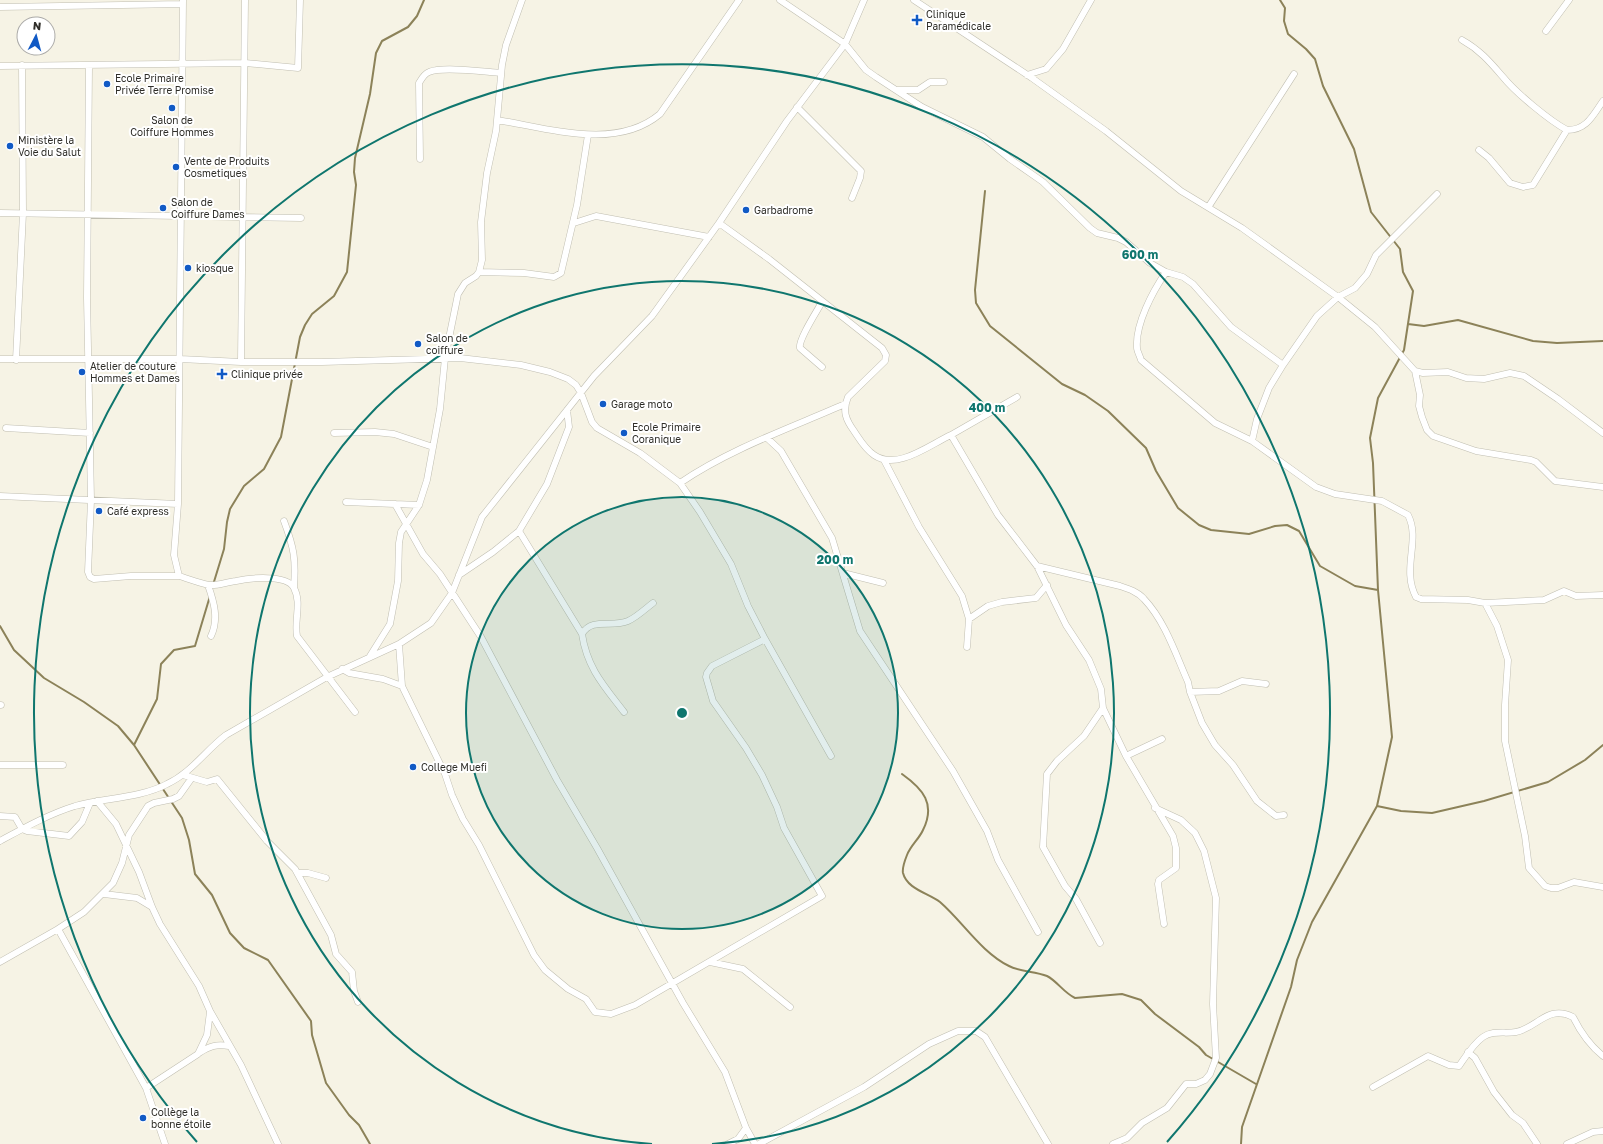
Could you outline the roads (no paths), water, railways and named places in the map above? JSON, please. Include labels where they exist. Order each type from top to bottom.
[{"type":"street","points":[[241,362],[245,0]]},
{"type":"street","points":[[0,66],[182,65],[244,63],[298,68],[300,0]]},
{"type":"street","points":[[370,656],[390,624],[398,581],[399,543],[406,523],[419,505],[427,480],[440,409],[445,358],[461,288],[479,272],[482,260],[481,222],[487,173],[497,120],[501,73],[506,45],[522,0]]},
{"type":"street","points":[[497,120],[588,135],[610,134],[642,127],[660,114],[739,0]]},
{"type":"street","points":[[780,0],[845,44],[866,70],[922,107],[983,137],[1010,159],[1043,182],[1097,233],[1118,238],[1126,242],[1150,263],[1166,272],[1183,277],[1193,284],[1231,327],[1283,365]]},
{"type":"street","points":[[0,841],[22,829],[63,811],[97,801],[155,790],[183,775],[213,745],[226,735],[342,669],[399,644],[431,622],[452,593],[482,517],[594,376],[652,316],[720,223],[797,107],[845,44],[864,0]]},
{"type":"street","points":[[914,0],[1027,75],[1106,131],[1181,191],[1209,206],[1242,228],[1338,297],[1375,327],[1415,371],[1420,395],[1419,406],[1422,417],[1427,430],[1433,436],[1476,451],[1531,460],[1536,462],[1555,481],[1603,487]]},
{"type":"street","points":[[1027,75],[1046,68],[1055,59],[1074,31],[1091,0]]},
{"type":"street","points":[[1546,31],[1569,0]]},
{"type":"street","points":[[0,7],[183,2],[178,504],[174,555],[179,576]]},
{"type":"street","points":[[1462,40],[1476,48],[1488,59],[1503,78],[1532,104],[1560,126],[1568,130],[1580,128],[1587,124],[1603,101]]},
{"type":"street","points":[[16,360],[23,213],[22,65]]},
{"type":"street","points":[[89,66],[87,298],[90,500],[88,572],[90,577],[94,579],[131,576],[179,576],[208,585],[246,579],[282,579],[289,582],[294,587]]},
{"type":"street","points":[[420,159],[420,83],[423,75],[430,71],[443,69],[501,73]]},
{"type":"street","points":[[1209,206],[1294,74]]},
{"type":"street","points":[[897,90],[918,90],[930,82],[944,82]]},
{"type":"street","points":[[797,107],[861,171],[860,178],[852,198]]},
{"type":"street","points":[[1479,150],[1489,158],[1510,183],[1523,187],[1533,186],[1568,130]]},
{"type":"street","points":[[479,272],[524,273],[558,276],[561,273],[574,223],[588,135]]},
{"type":"street","points":[[1252,440],[1257,419],[1267,394],[1283,365],[1317,316],[1338,297],[1354,288],[1367,274],[1376,255],[1437,194]]},
{"type":"street","points":[[0,212],[301,218]]},
{"type":"street","points":[[574,223],[589,216],[596,216],[709,237]]},
{"type":"street","points":[[720,223],[769,259],[882,348],[886,355],[885,361],[848,398],[845,404],[847,422],[866,449],[875,456],[884,460],[902,459],[951,435],[1017,397]]},
{"type":"street","points":[[1166,272],[1152,293],[1138,333],[1137,348],[1141,360],[1215,423],[1252,440],[1305,480],[1327,492],[1382,501],[1408,515],[1413,528],[1409,577],[1416,597],[1421,600],[1468,600],[1485,603],[1544,600],[1564,591],[1576,596],[1603,595]]},
{"type":"street","points":[[822,302],[801,339],[800,345],[800,348],[822,367]]},
{"type":"street","points":[[0,359],[180,359],[241,362],[322,362],[445,358],[501,361],[550,372],[568,379],[576,385],[581,393],[592,422],[597,428],[640,453],[680,483],[700,512],[731,564],[748,606],[765,639],[831,756]]},
{"type":"street","points":[[1415,371],[1423,373],[1448,372],[1466,378],[1484,379],[1510,373],[1524,376],[1558,399],[1603,434]]},
{"type":"street","points":[[680,483],[701,468],[845,404]]},
{"type":"street","points":[[459,575],[493,552],[519,530],[547,484],[569,427],[567,410]]},
{"type":"street","points":[[6,428],[90,433]]},
{"type":"street","points":[[334,433],[374,432],[394,434],[433,447]]},
{"type":"street","points":[[951,435],[998,515],[1037,566],[1066,625],[1094,671],[1101,689],[1103,708],[1126,756],[1173,836],[1176,848],[1176,868],[1160,880],[1158,884],[1164,924]]},
{"type":"street","points":[[767,438],[781,451],[819,513],[832,538],[860,631],[953,771],[987,831],[998,860],[1038,932]]},
{"type":"street","points":[[884,460],[919,527],[962,596],[969,618],[967,647]]},
{"type":"street","points":[[0,496],[178,504]]},
{"type":"street","points":[[346,502],[419,505]]},
{"type":"street","points":[[395,504],[423,554],[452,593],[481,637],[557,780],[725,1072],[746,1128],[756,1144]]},
{"type":"street","points":[[284,521],[293,546],[296,561],[294,587],[298,598],[295,629],[297,636],[355,712]]},
{"type":"street","points":[[519,530],[582,634],[584,647],[594,672],[624,712]]},
{"type":"street","points":[[1037,566],[1120,586],[1132,590],[1144,599],[1160,622],[1188,682],[1190,692],[1206,730],[1215,744],[1233,764],[1257,801],[1276,816],[1284,815]]},
{"type":"street","points":[[843,573],[883,582]]},
{"type":"street","points":[[208,585],[213,599],[216,625],[211,636]]},
{"type":"street","points":[[969,618],[988,606],[1002,602],[1036,598],[1047,585]]},
{"type":"street","points":[[582,634],[586,627],[592,624],[622,623],[628,621],[653,603]]},
{"type":"street","points":[[1485,603],[1497,626],[1508,660],[1505,705],[1505,741],[1525,836],[1529,868],[1545,886],[1551,888],[1558,888],[1574,882],[1603,887]]},
{"type":"street","points":[[399,644],[402,686],[445,774],[452,795],[463,819],[470,829],[500,885],[538,962],[545,970],[568,989],[586,999],[595,1012],[606,1014],[618,1012],[635,1005],[673,984],[687,973],[710,962],[716,957],[822,896],[784,828],[777,807],[762,775],[746,748],[713,701],[706,681],[707,673],[712,666],[765,639]]},
{"type":"street","points":[[342,669],[349,673],[383,679],[402,686]]},
{"type":"street","points":[[1190,692],[1219,691],[1242,681],[1266,684]]},
{"type":"street","points":[[1100,943],[1076,899],[1065,886],[1043,847],[1047,774],[1057,761],[1084,736],[1103,708]]},
{"type":"street","points":[[1126,756],[1162,739]]},
{"type":"street","points":[[0,765],[63,765]]},
{"type":"street","points":[[183,775],[191,779],[207,782],[217,779],[267,841],[293,866],[331,935],[336,954],[352,972],[354,991],[358,1002]]},
{"type":"street","points":[[0,962],[58,929],[84,912],[104,894],[118,875],[125,845],[129,835],[148,806],[154,802],[173,799],[179,796],[191,779]]},
{"type":"street","points":[[97,801],[116,824],[139,872],[160,924],[199,986],[210,1011],[241,1065],[275,1143]]},
{"type":"street","points":[[0,816],[15,817],[22,829],[47,835],[69,836],[82,822],[90,803]]},
{"type":"street","points":[[1113,1144],[1127,1138],[1142,1123],[1166,1108],[1186,1084],[1196,1084],[1205,1080],[1210,1074],[1216,1058],[1213,1004],[1216,898],[1210,872],[1204,850],[1194,833],[1180,820],[1156,808]]},
{"type":"street","points":[[298,873],[308,873],[326,878]]},
{"type":"street","points":[[104,894],[137,898],[152,907]]},
{"type":"street","points":[[58,929],[146,1088],[165,1144]]},
{"type":"street","points":[[710,962],[743,969],[790,1007]]},
{"type":"street","points":[[198,1054],[207,1035],[210,1011]]},
{"type":"street","points":[[1373,1087],[1428,1056],[1449,1065],[1459,1066],[1468,1052],[1483,1037],[1493,1033],[1517,1032],[1549,1015],[1560,1013],[1573,1017],[1581,1033],[1593,1048],[1603,1056]]},
{"type":"street","points":[[759,1144],[864,1087],[929,1044],[958,1031],[976,1031],[985,1037],[1048,1144]]},
{"type":"street","points":[[146,1088],[211,1046],[218,1044],[229,1046]]},
{"type":"street","points":[[1468,1052],[1475,1058],[1494,1092],[1512,1115],[1523,1123],[1537,1144]]},
{"type":"street","points":[[728,1144],[738,1139],[746,1128]]},
{"type":"street","points":[[1567,1144],[1593,1132],[1603,1131]]},
{"type":"street","points":[[1127,1138],[1130,1144]]},
{"type":"waterway","points":[[213,585],[224,549],[230,509],[244,486],[264,469],[281,437],[300,337],[305,325],[312,314],[334,296],[347,272],[356,185],[354,172],[355,158],[370,94],[376,53],[382,41],[408,27],[417,16],[424,0]]},
{"type":"waterway","points":[[1241,1144],[1242,1127],[1291,987],[1297,960],[1312,922],[1377,806],[1392,737],[1378,590],[1373,463],[1370,438],[1378,398],[1404,350],[1413,291],[1403,272],[1400,249],[1371,212],[1354,149],[1323,86],[1315,59],[1306,49],[1288,34],[1284,21],[1285,8],[1280,0]]},
{"type":"waterway","points":[[985,191],[975,290],[976,303],[990,326],[1062,384],[1085,395],[1108,411],[1146,448],[1156,471],[1178,508],[1199,525],[1211,530],[1249,534],[1275,526],[1287,525],[1299,531],[1320,566],[1355,586],[1378,590]]},
{"type":"waterway","points":[[1408,324],[1424,326],[1458,320],[1533,341],[1557,343],[1603,341]]},
{"type":"waterway","points":[[134,745],[157,699],[161,664],[174,650],[195,646],[210,596]]},
{"type":"waterway","points":[[0,626],[14,650],[44,678],[84,702],[118,726],[134,745],[182,818],[189,840],[195,874],[212,895],[230,933],[244,948],[268,960],[311,1021],[312,1035],[326,1083],[349,1115],[359,1125],[370,1144]]},
{"type":"waterway","points":[[1377,806],[1401,811],[1432,813],[1484,801],[1548,782],[1585,760],[1603,745]]},
{"type":"waterway","points":[[902,774],[916,785],[921,791],[928,805],[927,821],[923,830],[909,851],[903,869],[905,878],[913,887],[940,902],[981,945],[1009,966],[1047,976],[1075,998],[1122,994],[1141,1000],[1155,1014],[1199,1047],[1206,1055],[1256,1084]]},
{"type":"place","name":"Clinique Paramédicale","points":[[917,20]]},
{"type":"place","name":"Ecole Primaire Privée Terre Promise","points":[[107,84]]},
{"type":"place","name":"Salon de Coiffure Hommes","points":[[172,108]]},
{"type":"place","name":"Ministère la Voie du Salut","points":[[10,146]]},
{"type":"place","name":"Vente de Produits Cosmetiques","points":[[176,167]]},
{"type":"place","name":"Salon de Coiffure Dames","points":[[163,208]]},
{"type":"place","name":"Garbadrome","points":[[746,210]]},
{"type":"place","name":"kiosque","points":[[188,268]]},
{"type":"place","name":"Salon de coiffure","points":[[418,344]]},
{"type":"place","name":"Atelier de couture Hommes et Dames","points":[[82,372]]},
{"type":"place","name":"Clinique privée","points":[[222,374]]},
{"type":"place","name":"Garage moto","points":[[603,404]]},
{"type":"place","name":"Ecole Primaire Coranique","points":[[624,433]]},
{"type":"place","name":"Café express","points":[[99,511]]},
{"type":"place","name":"College Muefi","points":[[413,767]]},
{"type":"place","name":"Collège la bonne étoile","points":[[143,1118]]}]
